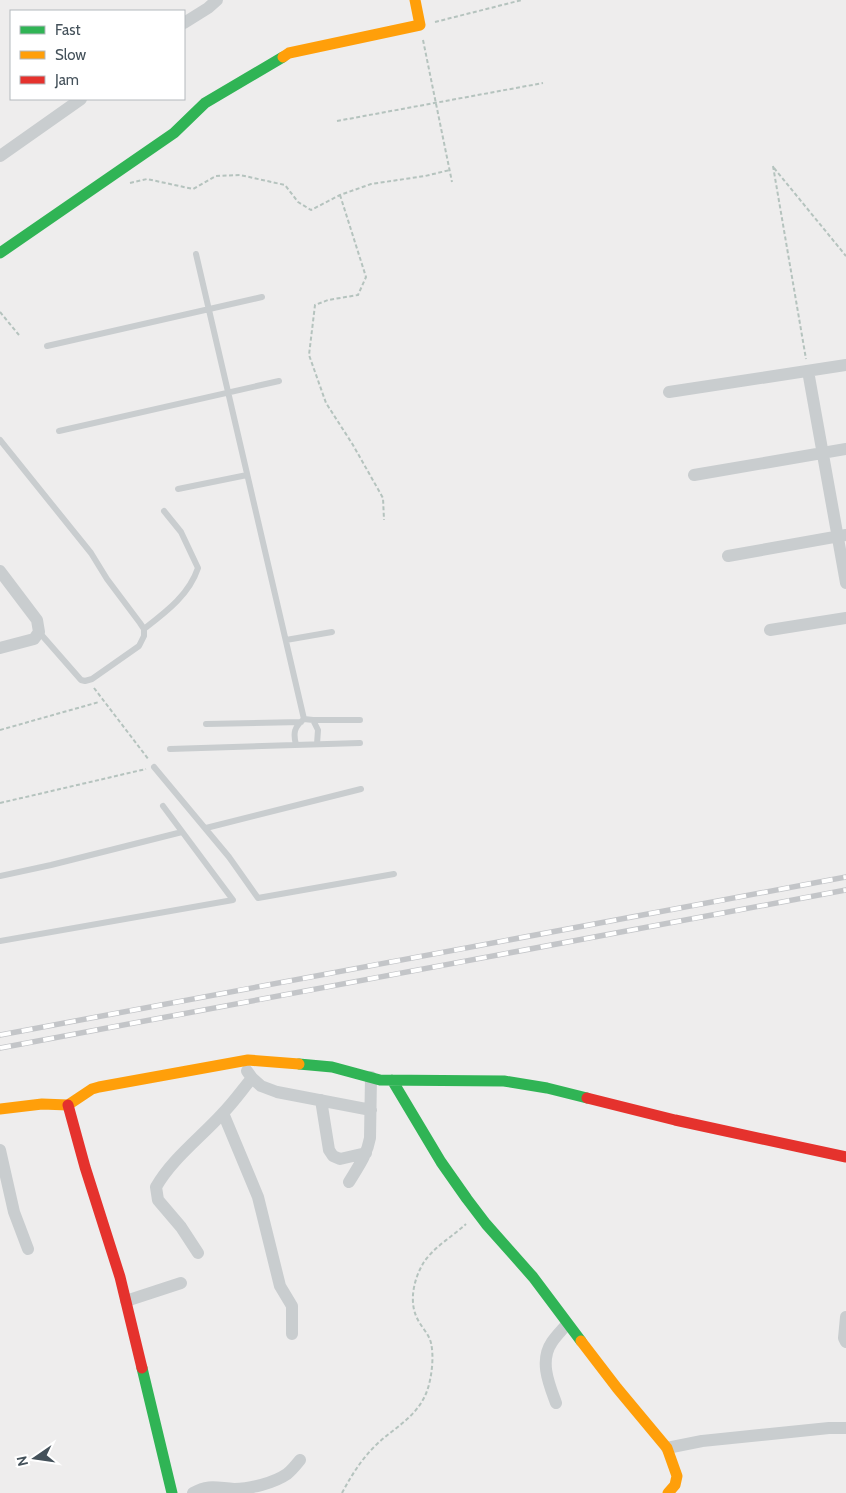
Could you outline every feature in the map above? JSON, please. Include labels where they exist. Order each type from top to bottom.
[{"type":"street","points":[[185,22],[217,0]]},
{"type":"street","points":[[0,254],[174,133],[205,104],[289,53],[420,25],[415,0]]},
{"type":"street","points":[[0,156],[80,100]]},
{"type":"street","points":[[669,392],[846,365]]},
{"type":"street","points":[[808,371],[823,453],[842,536],[846,583]]},
{"type":"street","points":[[694,475],[846,449]]},
{"type":"street","points":[[728,556],[842,536]]},
{"type":"street","points":[[0,571],[37,620],[39,632],[34,639],[0,648]]},
{"type":"street","points":[[770,630],[846,618]]},
{"type":"street","points":[[0,1110],[42,1104],[68,1105],[92,1089],[226,1062],[248,1060],[332,1067],[371,1077],[392,1080],[504,1081],[547,1088],[675,1120],[846,1157]]},
{"type":"street","points":[[241,1062],[252,1078],[261,1086],[277,1092],[370,1110]]},
{"type":"street","points":[[349,1182],[366,1153],[370,1138],[371,1077]]},
{"type":"street","points":[[198,1253],[181,1227],[158,1200],[156,1187],[161,1178],[198,1136],[223,1114],[252,1078]]},
{"type":"street","points":[[392,1080],[441,1162],[478,1213],[533,1277],[567,1324],[666,1448],[677,1476],[675,1485],[668,1493]]},
{"type":"street","points":[[321,1100],[330,1150],[333,1156],[340,1159],[366,1153]]},
{"type":"street","points":[[68,1105],[120,1277],[172,1493]]},
{"type":"street","points":[[223,1114],[258,1197],[280,1286],[292,1306],[292,1334]]},
{"type":"street","points":[[0,1150],[14,1212],[28,1249]]},
{"type":"street","points":[[126,1301],[181,1283]]},
{"type":"street","points":[[846,1317],[844,1338],[846,1342]]},
{"type":"street","points":[[556,1403],[547,1378],[545,1362],[551,1343],[567,1324]]},
{"type":"street","points":[[666,1448],[702,1441],[846,1428]]},
{"type":"street","points":[[193,1493],[200,1489],[216,1486],[233,1489],[244,1488],[272,1480],[292,1470],[300,1460]]},
{"type":"lane","points":[[196,254],[286,640],[302,720]]},
{"type":"lane","points":[[47,346],[262,297]]},
{"type":"lane","points":[[59,431],[279,381]]},
{"type":"lane","points":[[0,440],[91,553],[144,629],[144,636],[139,646],[88,681],[81,680],[39,632]]},
{"type":"lane","points":[[178,489],[247,475]]},
{"type":"lane","points":[[144,629],[176,602],[194,580],[198,568],[181,532],[164,511]]},
{"type":"lane","points":[[286,640],[332,632]]},
{"type":"lane","points":[[296,745],[295,726],[302,720]]},
{"type":"lane","points":[[206,724],[302,720],[360,720]]},
{"type":"lane","points":[[313,720],[318,730],[317,744]]},
{"type":"lane","points":[[170,749],[360,743]]},
{"type":"lane","points":[[154,767],[206,828],[258,898],[394,874]]},
{"type":"lane","points":[[206,828],[362,789]]},
{"type":"lane","points":[[0,941],[233,900],[163,806]]},
{"type":"lane","points":[[0,876],[182,832]]},
{"type":"path","points":[[452,182],[420,25],[522,0]]},
{"type":"path","points":[[338,121],[542,83]]},
{"type":"path","points":[[808,371],[772,166],[846,256]]},
{"type":"path","points":[[124,184],[147,179],[193,189],[216,176],[240,175],[285,185],[298,202],[311,210],[371,184],[425,176],[450,170]]},
{"type":"path","points":[[340,196],[366,277],[358,295],[328,300],[315,305],[309,355],[326,402],[353,445],[382,498],[384,520]]},
{"type":"path","points":[[0,312],[19,335]]},
{"type":"path","points":[[0,803],[154,767],[88,681]]},
{"type":"path","points":[[0,730],[99,702]]},
{"type":"path","points":[[342,1493],[361,1462],[375,1445],[410,1417],[419,1406],[428,1388],[433,1356],[429,1337],[417,1318],[414,1304],[415,1279],[425,1261],[434,1251],[478,1213]]},
{"type":"railway","points":[[0,1035],[846,877]]},
{"type":"railway","points":[[0,1048],[846,890]]},
{"type":"traffic: fast","points":[[0,253],[174,133],[205,103],[283,57]]},
{"type":"traffic: fast","points":[[299,1064],[332,1067],[380,1080],[504,1081],[547,1088],[587,1098]]},
{"type":"traffic: fast","points":[[392,1080],[441,1162],[467,1199],[486,1224],[533,1277],[581,1341]]},
{"type":"traffic: fast","points":[[142,1368],[172,1493]]},
{"type":"traffic: slow","points":[[283,57],[289,53],[420,25],[415,0]]},
{"type":"traffic: slow","points":[[0,1109],[42,1104],[68,1105],[92,1089],[99,1087],[248,1060],[299,1064]]},
{"type":"traffic: slow","points":[[581,1341],[667,1448],[677,1476],[675,1485],[668,1493]]},
{"type":"traffic: jam","points":[[587,1098],[675,1120],[846,1157]]},
{"type":"traffic: jam","points":[[68,1105],[85,1167],[120,1277],[142,1368]]}]
